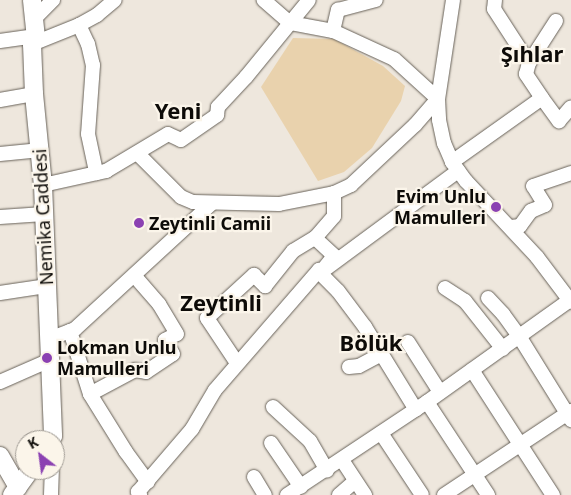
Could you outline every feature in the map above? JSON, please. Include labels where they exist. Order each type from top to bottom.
[{"type":"main road","name":"Nemika Caddesi","points":[[32,0],[34,94],[43,185],[52,430]]},
{"type":"main road","points":[[0,456],[15,491]]},
{"type":"main road","points":[[15,491],[23,480]]},
{"type":"street","points":[[34,33],[53,0]]},
{"type":"street","points":[[0,41],[80,25],[115,0]]},
{"type":"street","points":[[264,0],[290,23],[332,31],[394,58],[438,98]]},
{"type":"street","points":[[43,185],[106,171],[168,134],[181,140],[217,115],[218,107],[246,77],[309,0]]},
{"type":"street","points":[[332,31],[338,10],[376,0]]},
{"type":"street","points":[[288,495],[382,433],[570,301],[537,256],[455,166],[444,143],[439,120],[438,98],[454,0]]},
{"type":"street","points":[[495,0],[494,9],[529,62]]},
{"type":"street","points":[[556,21],[529,62],[526,74],[559,121],[571,107]]},
{"type":"street","points":[[80,25],[88,44],[93,65],[88,134],[96,174]]},
{"type":"street","points":[[0,100],[34,94]]},
{"type":"street","points":[[137,152],[181,198],[193,202],[211,204],[279,204],[334,193],[351,185],[415,125],[438,98]]},
{"type":"street","points":[[320,273],[542,98]]},
{"type":"street","points":[[0,154],[41,150]]},
{"type":"street","points":[[511,227],[520,226],[531,211],[544,205],[533,186],[571,173]]},
{"type":"street","points":[[237,363],[207,318],[254,275],[265,286],[293,250],[315,238],[334,216],[334,193]]},
{"type":"street","points":[[49,340],[75,329],[211,204]]},
{"type":"street","points":[[0,217],[44,214]]},
{"type":"street","points":[[315,238],[334,256],[320,273]]},
{"type":"street","points":[[140,495],[138,492],[192,429],[214,390],[319,270],[350,306],[382,354],[488,495]]},
{"type":"street","points":[[90,394],[135,370],[146,372],[173,354],[165,340],[177,334],[159,304],[134,274]]},
{"type":"street","points":[[0,293],[47,286]]},
{"type":"street","points":[[445,288],[465,301],[503,349]]},
{"type":"street","points":[[444,495],[475,476],[520,443],[570,414],[519,336],[503,314],[488,298]]},
{"type":"street","points":[[70,331],[90,394],[126,452],[148,482]]},
{"type":"street","points":[[408,342],[440,392]]},
{"type":"street","points":[[349,366],[359,366],[382,354]]},
{"type":"street","points":[[0,382],[50,360]]},
{"type":"street","points":[[472,370],[553,495]]},
{"type":"street","points":[[273,407],[310,441],[327,470]]},
{"type":"street","points":[[382,433],[422,495]]},
{"type":"street","points":[[271,443],[301,487]]},
{"type":"street","points":[[342,460],[365,495]]},
{"type":"street","points":[[254,477],[264,495]]},
{"type":"street","points":[[51,495],[52,480]]},
{"type":"street","points":[[339,495],[355,481]]},
{"type":"shaded area","points":[[293,38],[334,39],[383,66],[405,86],[401,101],[372,148],[344,172],[318,181],[261,87]]},
{"type":"place","name":"Evim Unlu Mamulleri","points":[[496,207]]},
{"type":"place","name":"Zeytinli Camii","points":[[139,223]]},
{"type":"place","name":"Lokman Unlu Mamulleri","points":[[47,358]]},
{"type":"district","name":"Şıhlar","points":[[532,54]]},
{"type":"district","name":"Yeni","points":[[178,111]]},
{"type":"district","name":"Zeytinli","points":[[221,303]]},
{"type":"district","name":"Bölük","points":[[371,343]]}]
